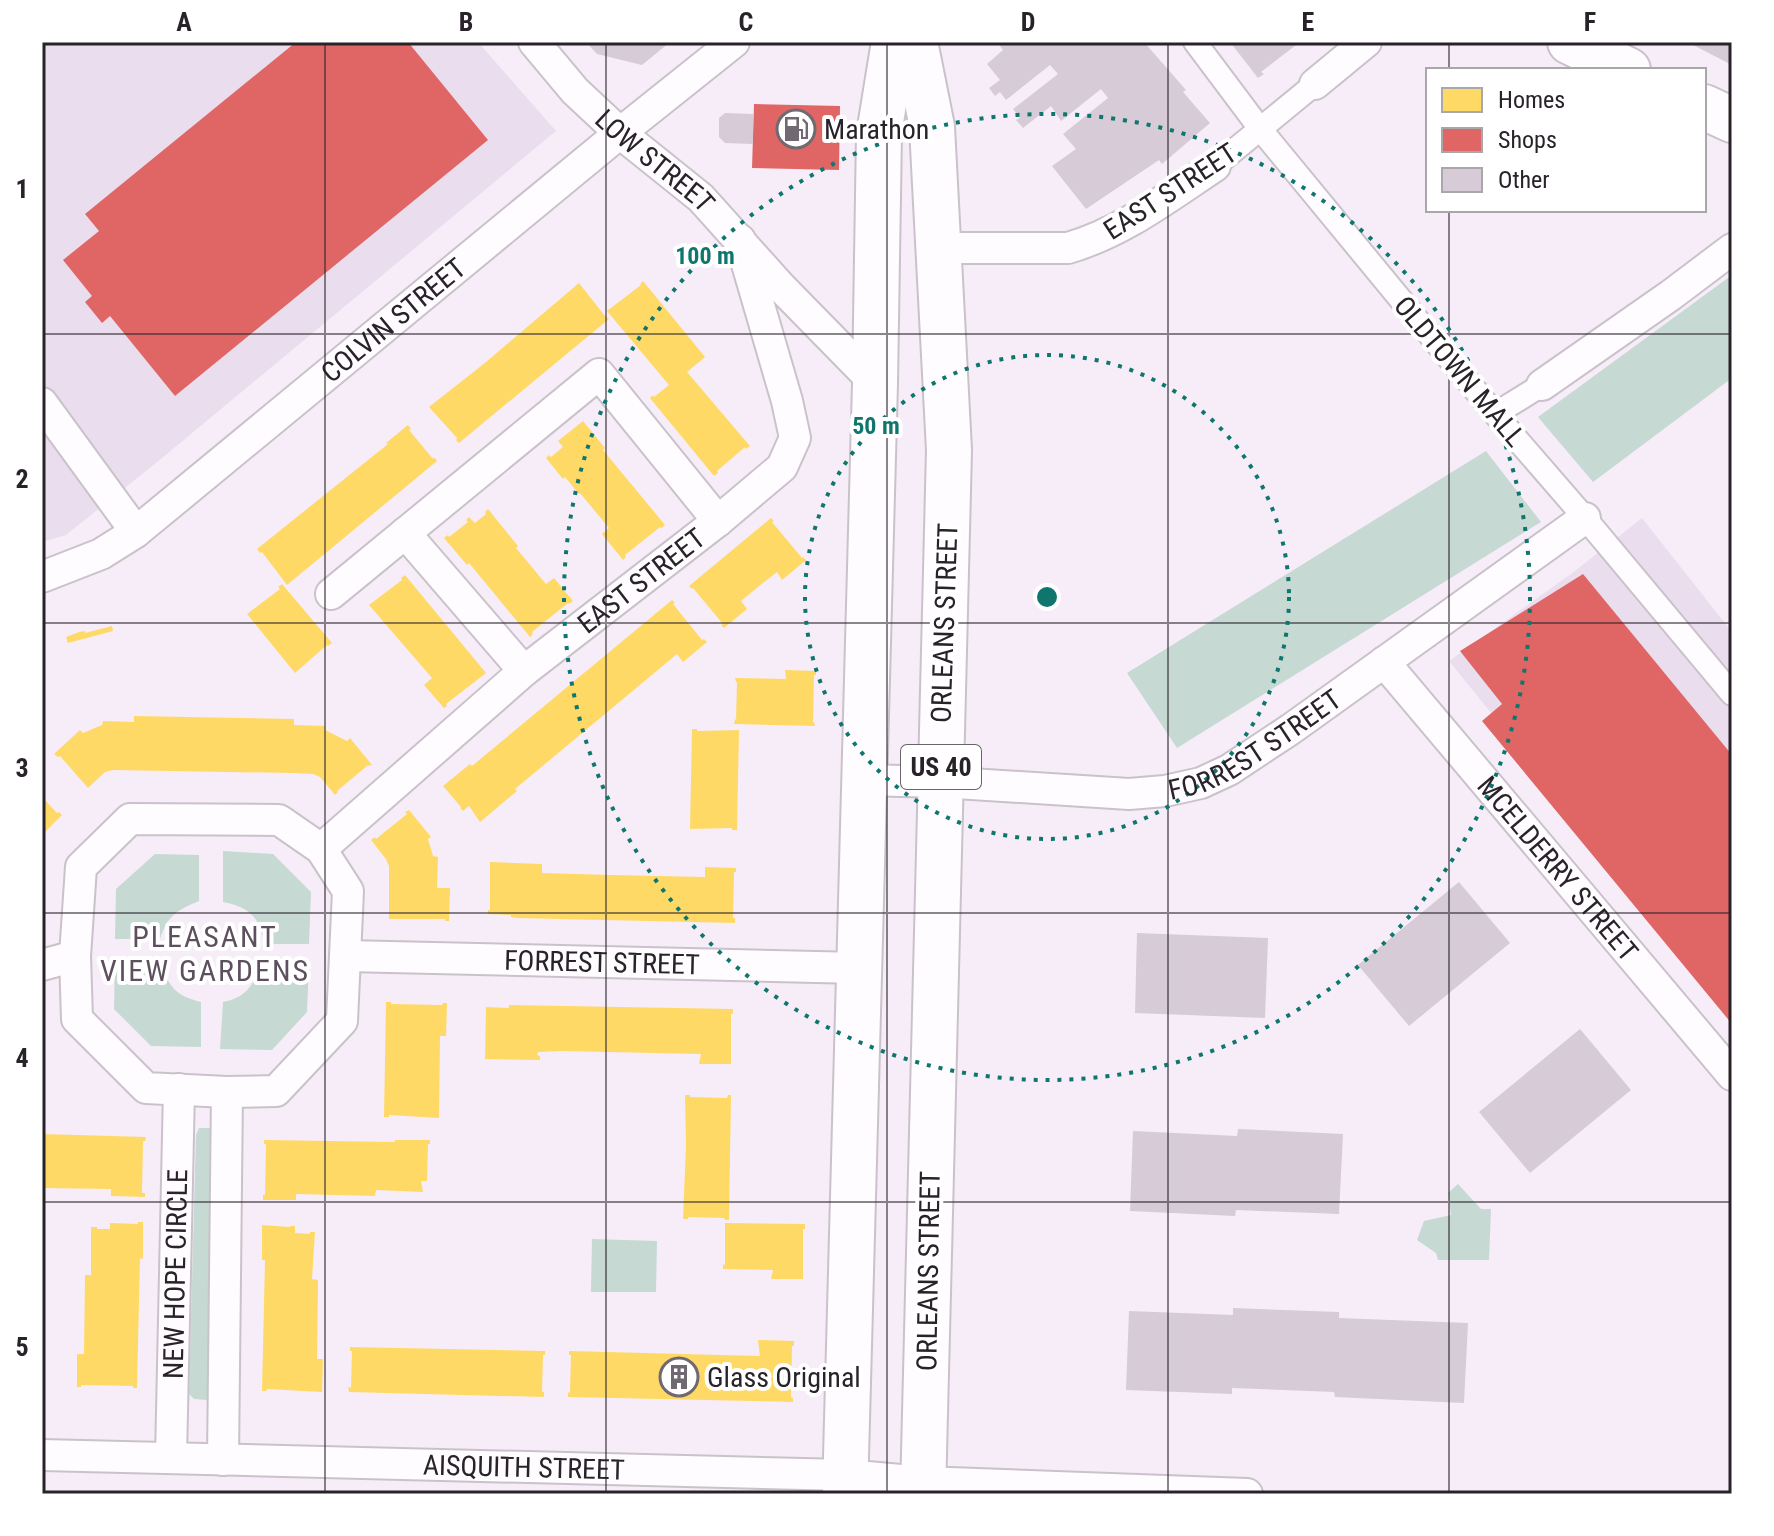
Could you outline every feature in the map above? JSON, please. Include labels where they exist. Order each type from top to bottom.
[{"type":"main road","name":"US 40","points":[[845,1485],[879,134],[894,42]]},
{"type":"main road","name":"ORLEANS STREET","points":[[915,42],[932,127],[949,450],[923,1488]]},
{"type":"main road","points":[[1570,42],[1624,68]]},
{"type":"main road","points":[[1706,108],[1732,120]]},
{"type":"street","name":"LOW STREET","points":[[534,42],[575,91],[620,133],[701,198],[781,287],[875,383]]},
{"type":"street","name":"COLVIN STREET","points":[[42,577],[101,554],[136,532],[734,42]]},
{"type":"street","name":"OLDTOWN MALL","points":[[1195,42],[1261,130],[1495,414],[1732,694]]},
{"type":"street","name":"EAST STREET","points":[[940,248],[1068,248],[1116,230],[1215,166],[1366,42]]},
{"type":"street","name":"EAST STREET","points":[[321,849],[524,671],[718,521],[782,467],[795,438],[740,240]]},
{"type":"street","points":[[1495,414],[1542,385],[1732,249]]},
{"type":"street","points":[[331,594],[599,374],[718,521]]},
{"type":"street","points":[[42,403],[136,532]]},
{"type":"street","name":"FORREST STREET","points":[[863,780],[1129,794],[1165,791],[1201,783],[1229,770],[1291,729],[1585,518]]},
{"type":"street","points":[[405,533],[524,671]]},
{"type":"street","name":"MCELDERRY STREET","points":[[1384,662],[1732,1075]]},
{"type":"street","points":[[130,819],[279,820],[321,849],[348,891],[346,956],[342,1021],[276,1091],[146,1088],[77,1019],[75,956],[81,867],[130,819]]},
{"type":"street","points":[[42,965],[75,956]]},
{"type":"street","name":"FORREST STREET","points":[[346,956],[859,968]]},
{"type":"street","name":"NEW HOPE CIRCLE","points":[[171,1458],[179,1089]]},
{"type":"street","name":"NEW HOPE CIRCLE","points":[[223,1460],[227,1092]]},
{"type":"street","name":"AISQUITH STREET","points":[[42,1455],[923,1488],[1247,1494]]},
{"type":"shaded area","points":[[42,42],[478,42],[556,131],[66,535],[42,542]]},
{"type":"shaded area","points":[[1732,275],[1732,378],[1593,482],[1538,417]]},
{"type":"shaded area","points":[[1486,451],[1541,522],[1177,748],[1127,673]]},
{"type":"shaded area","points":[[1642,518],[1732,632],[1732,1010],[1449,661],[1575,571]]},
{"type":"shaded area","points":[[223,851],[273,854],[311,892],[309,944],[264,944],[260,927],[252,915],[223,902]]},
{"type":"shaded area","points":[[155,854],[199,855],[199,901],[174,915],[160,939],[115,939],[116,889]]},
{"type":"shaded area","points":[[160,960],[173,988],[201,1002],[201,1047],[151,1046],[114,1009],[115,961]]},
{"type":"shaded area","points":[[309,963],[307,1012],[272,1050],[220,1049],[223,1002],[244,993],[262,964]]},
{"type":"shaded area","points":[[199,1128],[215,1128],[215,1394],[207,1400],[194,1399],[189,1394],[196,1135]]},
{"type":"shaded area","points":[[1458,1184],[1481,1209],[1491,1209],[1489,1260],[1438,1260],[1436,1253],[1417,1240],[1424,1221],[1451,1215],[1448,1193]]},
{"type":"shaded area","points":[[592,1239],[657,1241],[656,1292],[591,1292]]},
{"type":"building: Homes","points":[[643,281],[705,357],[687,372],[750,446],[745,447],[714,476],[650,398],[669,385],[607,311]]},
{"type":"building: Homes","points":[[579,283],[609,319],[459,443],[429,407]]},
{"type":"building: Homes","points":[[583,421],[665,525],[625,555],[623,560],[602,534],[609,528],[546,458],[563,447],[558,441]]},
{"type":"building: Homes","points":[[408,425],[437,461],[287,585],[257,549]]},
{"type":"building: Homes","points":[[488,509],[546,584],[554,578],[573,601],[532,632],[530,637],[469,563],[467,565],[444,538],[468,522],[469,517],[475,523]]},
{"type":"building: Homes","points":[[771,518],[806,560],[782,580],[777,572],[741,601],[747,609],[724,628],[689,586]]},
{"type":"building: Homes","points":[[405,575],[486,673],[444,708],[424,685],[432,678],[369,605]]},
{"type":"building: Homes","points":[[282,584],[332,643],[295,673],[247,614],[280,589],[278,587]]},
{"type":"building: Homes","points":[[672,600],[702,640],[707,642],[683,662],[677,654],[480,822],[469,806],[463,811],[460,808],[443,786],[470,764],[472,766]]},
{"type":"building: Homes","points":[[112,626],[113,631],[68,643],[66,637],[79,632]]},
{"type":"building: Homes","points":[[785,670],[816,671],[815,726],[734,724],[735,678],[786,679]]},
{"type":"building: Homes","points":[[134,716],[294,719],[294,725],[325,726],[325,730],[347,741],[350,738],[372,765],[335,795],[320,777],[293,773],[113,770],[105,772],[88,788],[60,756],[54,754],[80,730],[83,733],[102,725],[103,721],[134,722]]},
{"type":"building: Homes","points":[[692,729],[739,730],[737,830],[690,829]]},
{"type":"building: Homes","points":[[42,797],[62,815],[42,835]]},
{"type":"building: Homes","points":[[409,810],[431,837],[428,839],[433,856],[438,857],[437,888],[450,888],[449,921],[389,919],[389,866],[371,840]]},
{"type":"building: Homes","points":[[490,862],[542,864],[542,873],[611,875],[705,877],[705,867],[736,868],[735,923],[517,918],[488,914]]},
{"type":"building: Homes","points":[[386,1002],[447,1003],[446,1036],[440,1036],[439,1118],[384,1117]]},
{"type":"building: Homes","points":[[509,1005],[733,1009],[731,1064],[699,1064],[701,1054],[561,1051],[538,1052],[540,1060],[485,1059],[486,1007],[509,1008]]},
{"type":"building: Homes","points":[[685,1095],[727,1098],[731,1095],[729,1220],[683,1219]]},
{"type":"building: Homes","points":[[42,1134],[146,1137],[143,1141],[142,1193],[145,1197],[111,1196],[111,1189],[42,1188]]},
{"type":"building: Homes","points":[[264,1140],[430,1140],[427,1181],[421,1181],[423,1192],[376,1190],[375,1196],[296,1194],[296,1200],[263,1200]]},
{"type":"building: Homes","points":[[143,1222],[143,1259],[140,1258],[137,1388],[77,1387],[77,1354],[84,1354],[85,1275],[91,1275],[91,1227],[110,1229],[110,1223]]},
{"type":"building: Homes","points":[[725,1223],[805,1224],[803,1279],[771,1279],[773,1270],[723,1269]]},
{"type":"building: Homes","points":[[262,1225],[295,1226],[295,1233],[315,1232],[312,1279],[318,1280],[317,1359],[323,1359],[322,1392],[262,1391],[265,1260],[262,1260]]},
{"type":"building: Homes","points":[[758,1340],[794,1341],[793,1402],[568,1397],[569,1351],[760,1356]]},
{"type":"building: Homes","points":[[350,1347],[545,1351],[544,1397],[349,1392]]},
{"type":"building: Shops","points":[[296,42],[408,42],[488,140],[175,396],[110,316],[102,323],[85,302],[92,296],[63,260],[99,231],[85,214]]},
{"type":"building: Shops","name":"Marathon","points":[[754,104],[840,106],[839,170],[752,168]]},
{"type":"building: Shops","points":[[1583,574],[1732,755],[1732,1024],[1482,721],[1502,704],[1460,651]]},
{"type":"building: Other","points":[[586,42],[670,42],[642,65],[597,54]]},
{"type":"building: Other","points":[[997,42],[1144,42],[1210,123],[1162,164],[1159,160],[1086,209],[1052,166],[1076,149],[1063,134],[1108,98],[1101,89],[1061,121],[1051,106],[1023,128],[1016,120],[1020,118],[1013,109],[1058,74],[1050,65],[1006,100],[1000,92],[995,96],[989,88],[1000,80],[987,64],[1003,50]]},
{"type":"building: Other","points":[[1230,42],[1300,42],[1261,72],[1264,74],[1258,78]]},
{"type":"building: Other","points":[[1687,42],[1732,42],[1732,65],[1693,45]]},
{"type":"building: Other","points":[[725,113],[753,114],[753,144],[725,143],[719,137],[719,118]]},
{"type":"building: Other","points":[[1459,882],[1510,943],[1409,1026],[1358,965]]},
{"type":"building: Other","points":[[1137,933],[1268,938],[1265,1018],[1135,1013]]},
{"type":"building: Other","points":[[1580,1029],[1631,1090],[1530,1173],[1479,1112]]},
{"type":"building: Other","points":[[1238,1129],[1343,1134],[1339,1214],[1236,1210],[1235,1216],[1130,1211],[1133,1131],[1237,1136]]},
{"type":"building: Other","points":[[1233,1308],[1339,1312],[1339,1318],[1468,1323],[1464,1403],[1335,1397],[1334,1392],[1232,1388],[1232,1394],[1126,1390],[1129,1311],[1233,1315]]},
{"type":"place","name":"Marathon","points":[[796,129]]},
{"type":"place","name":"Glass Original","points":[[679,1377]]},
{"type":"district","name":"PLEASANT VIEW GARDENS","points":[[205,954]]}]
